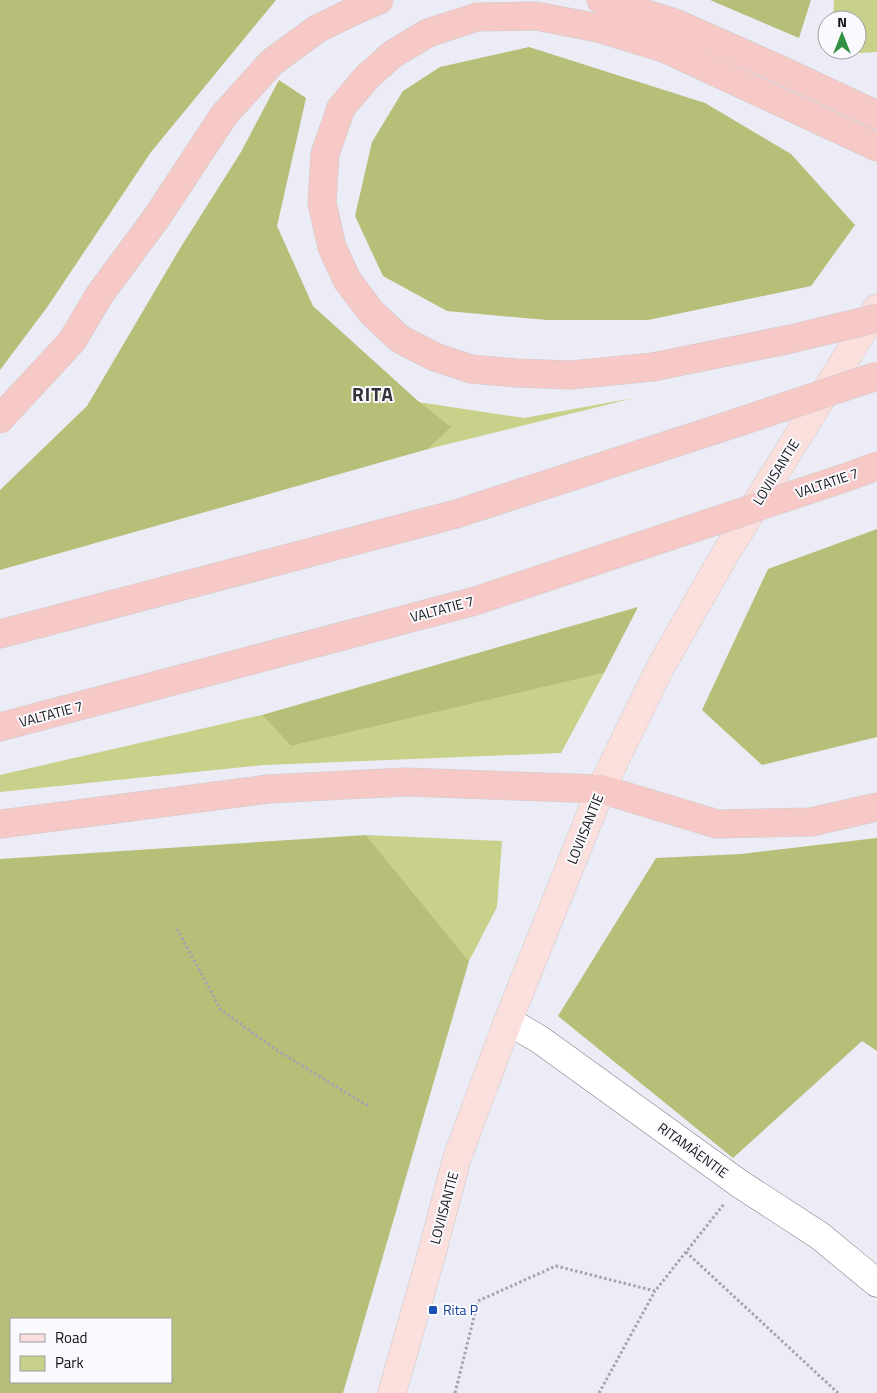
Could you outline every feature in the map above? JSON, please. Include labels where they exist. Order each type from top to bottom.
[{"type":"highway","points":[[0,419],[72,341],[100,294],[157,217],[224,115],[272,62],[317,29],[379,0]]},
{"type":"highway","points":[[601,0],[675,24],[781,70],[877,115]]},
{"type":"highway","points":[[877,147],[664,48],[598,28],[536,16],[477,17],[428,33],[393,54],[367,77],[341,108],[325,154],[322,204],[332,247],[347,280],[372,313],[400,339],[435,357],[471,369],[516,373],[571,374],[652,367],[791,339],[877,318]]},
{"type":"highway","points":[[0,634],[456,514],[877,376]]},
{"type":"highway","name":"VALTATIE 7","points":[[0,728],[475,601],[877,466]]},
{"type":"highway","points":[[0,824],[268,789],[405,782],[601,789],[717,824],[811,822],[877,807]]},
{"type":"main road","name":"LOVIISANTIE","points":[[392,1393],[457,1158],[508,1021],[601,789],[664,660],[724,556],[877,308]]},
{"type":"street","name":"RITAMÄENTIE","points":[[508,1021],[539,1038],[740,1184],[820,1236],[877,1283]]},
{"type":"path","points":[[177,928],[221,1010],[278,1051],[368,1106]]},
{"type":"path","points":[[599,1393],[655,1291],[740,1184]]},
{"type":"path","points":[[686,1252],[838,1393]]},
{"type":"path","points":[[455,1393],[478,1300],[556,1266],[655,1291]]},
{"type":"green space","points":[[0,0],[276,0],[151,152],[48,306],[0,370]]},
{"type":"green space","points":[[710,0],[811,0],[799,38]]},
{"type":"green space","points":[[834,0],[877,0],[877,52],[867,53],[867,10],[834,10]]},
{"type":"green space","points":[[529,47],[705,103],[791,154],[855,225],[811,286],[648,320],[547,320],[447,311],[383,276],[355,216],[372,142],[403,91],[440,67]]},
{"type":"green space","points":[[279,80],[306,98],[277,226],[313,306],[418,401],[451,427],[428,449],[0,570],[0,490],[87,406],[179,250],[241,152]]},
{"type":"green space","points":[[634,398],[428,449],[450,427],[418,402],[524,418]]},
{"type":"green space","points":[[877,529],[877,737],[762,765],[702,710],[768,569]]},
{"type":"green space","points":[[638,607],[604,673],[291,746],[262,715]]},
{"type":"green space","points":[[604,673],[561,753],[264,765],[0,792],[0,775],[262,715],[291,746]]},
{"type":"green space","points":[[366,835],[502,841],[497,907],[469,961]]},
{"type":"green space","points":[[366,835],[469,961],[343,1393],[0,1393],[0,859]]},
{"type":"green space","points":[[877,838],[877,1051],[862,1041],[733,1158],[558,1016],[656,858],[741,854]]},
{"type":"place","name":"Rita P","points":[[433,1310]]},
{"type":"district","name":"RITA","points":[[373,394]]}]
